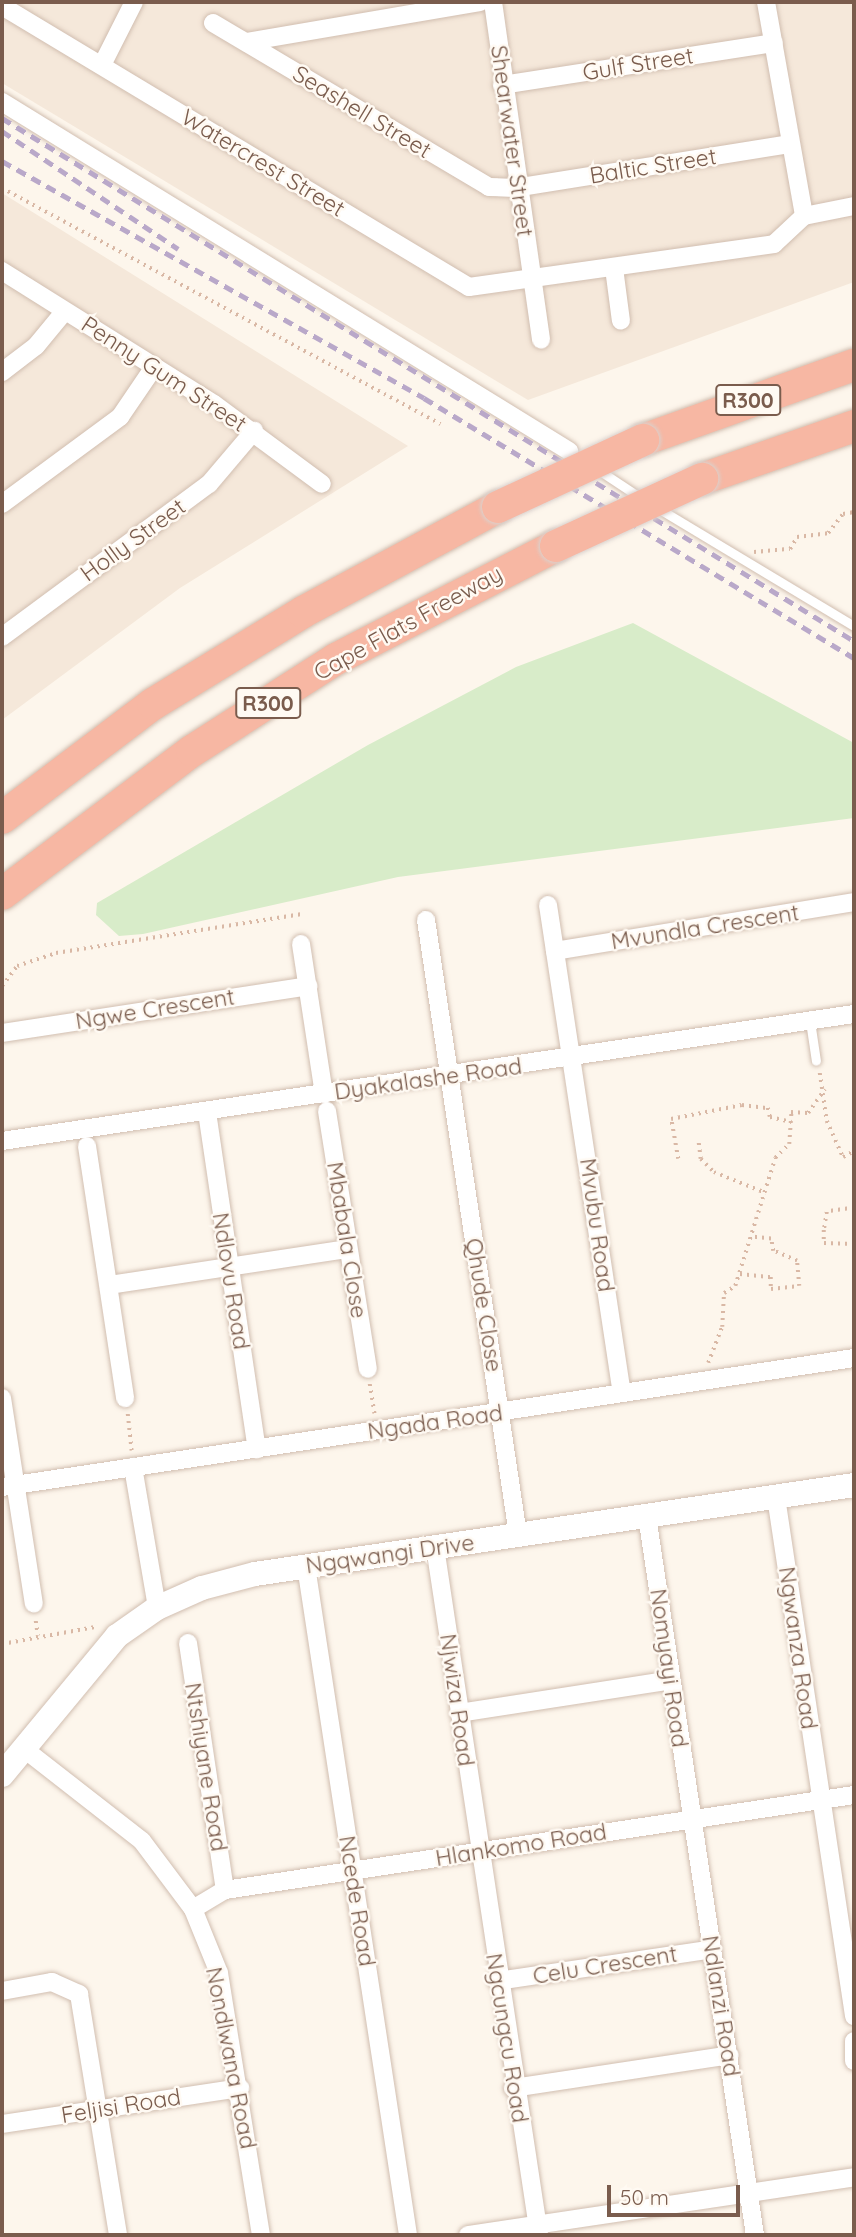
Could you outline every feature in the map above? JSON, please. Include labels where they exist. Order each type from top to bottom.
[{"type":"highway","name":"R300","points":[[2,818],[153,704],[303,612],[498,507],[643,439],[854,365]]},
{"type":"highway","name":"Cape Flats Freeway","points":[[2,894],[192,751],[325,666],[556,546],[702,479],[854,426]]},
{"type":"street","points":[[102,65],[134,2]]},
{"type":"street","points":[[246,42],[480,2]]},
{"type":"street","name":"Shearwater Street","points":[[493,2],[515,188],[532,281]]},
{"type":"street","points":[[766,2],[804,216],[854,206]]},
{"type":"street","name":"Watercrest Street","points":[[5,5],[459,283],[479,288],[774,244],[804,216]]},
{"type":"street","name":"Seashell Street","points":[[213,23],[480,183],[515,188]]},
{"type":"street","name":"Gulf Street","points":[[502,85],[774,43]]},
{"type":"street","points":[[2,102],[569,451]]},
{"type":"street","name":"Baltic Street","points":[[515,188],[790,144]]},
{"type":"street","points":[[614,268],[621,321]]},
{"type":"street","name":"Penny Gum Street","points":[[2,271],[254,432],[322,484]]},
{"type":"street","points":[[532,281],[541,340]]},
{"type":"street","points":[[2,372],[36,346],[65,311]]},
{"type":"street","points":[[2,504],[120,418],[154,367]]},
{"type":"street","name":"Holly Street","points":[[2,637],[209,484],[254,432]]},
{"type":"street","name":"Mvundla Crescent","points":[[555,951],[854,902]]},
{"type":"street","points":[[548,905],[572,1058]]},
{"type":"street","name":"Qhude Close","points":[[426,919],[518,1535]]},
{"type":"street","points":[[301,944],[326,1102]]},
{"type":"street","name":"Ngwe Crescent","points":[[2,1033],[308,986]]},
{"type":"street","name":"Dyakalashe Road","points":[[2,1141],[206,1112],[326,1102],[450,1075],[854,1014]]},
{"type":"street","name":"Mvubu Road","points":[[572,1058],[622,1392]]},
{"type":"street","name":"Mbabala Close","points":[[326,1102],[368,1369]]},
{"type":"street","name":"Ndlovu Road","points":[[206,1112],[257,1449]]},
{"type":"street","points":[[87,1146],[125,1398]]},
{"type":"street","points":[[109,1284],[347,1249]]},
{"type":"street","name":"Ngada Road","points":[[8,1486],[854,1358]]},
{"type":"street","points":[[2,1398],[8,1486],[34,1604]]},
{"type":"street","points":[[133,1467],[157,1608]]},
{"type":"street","name":"Ngqwangi Drive","points":[[2,1774],[101,1650],[157,1608],[226,1581],[306,1566],[854,1485]]},
{"type":"street","name":"Ngwanza Road","points":[[776,1497],[820,1800],[846,1927],[854,2016]]},
{"type":"street","name":"Nomyayi Road","points":[[647,1516],[691,1819]]},
{"type":"street","name":"Njwiza Road","points":[[435,1547],[480,1852]]},
{"type":"street","name":"Ncede Road","points":[[306,1566],[408,2235]]},
{"type":"street","name":"Ntshiyane Road","points":[[188,1643],[225,1890]]},
{"type":"street","points":[[459,1713],[671,1680]]},
{"type":"street","name":"Nondlwana Road","points":[[23,1748],[142,1842],[192,1909],[219,1973],[240,2088],[261,2235]]},
{"type":"street","name":"Hlankomo Road","points":[[192,1909],[225,1890],[854,1795]]},
{"type":"street","name":"Ndlanzi Road","points":[[691,1819],[730,2055],[755,2235]]},
{"type":"street","name":"Ngcungcu Road","points":[[480,1852],[513,2088],[538,2230]]},
{"type":"street","name":"Celu Crescent","points":[[497,1981],[713,1949]]},
{"type":"street","points":[[2,1991],[52,1982],[73,1987],[82,2002],[118,2235]]},
{"type":"street","points":[[854,2041],[854,2060]]},
{"type":"street","points":[[513,2088],[730,2055]]},
{"type":"street","name":"Feljisi Road","points":[[2,2124],[240,2088]]},
{"type":"street","points":[[468,2235],[538,2230],[854,2177]]},
{"type":"lane","points":[[569,451],[854,626]]},
{"type":"lane","points":[[810,1021],[816,1061]]},
{"type":"path","points":[[2,188],[441,424]]},
{"type":"path","points":[[747,562],[754,551],[790,549],[797,537],[828,533],[843,514],[854,512]]},
{"type":"path","points":[[2,986],[17,965],[56,953],[302,914]]},
{"type":"path","points":[[816,1061],[825,1088],[827,1121],[843,1157],[854,1151]]},
{"type":"path","points":[[708,1379],[724,1293],[733,1292],[775,1158],[789,1144],[791,1112],[808,1113],[816,1092],[825,1088]]},
{"type":"path","points":[[678,1159],[671,1119],[742,1105],[768,1108],[770,1117],[791,1122]]},
{"type":"path","points":[[698,1143],[701,1159],[714,1172],[766,1193]]},
{"type":"path","points":[[854,1208],[827,1212],[824,1243],[854,1244]]},
{"type":"path","points":[[739,1273],[771,1277],[771,1289],[800,1286],[797,1261],[773,1251],[771,1239],[751,1237]]},
{"type":"path","points":[[368,1369],[377,1430]]},
{"type":"path","points":[[125,1398],[133,1467]]},
{"type":"path","points":[[2,1644],[107,1629]]},
{"type":"shaded area","points":[[2,2],[854,2],[854,282],[528,400],[2,83]]},
{"type":"shaded area","points":[[2,193],[408,446],[180,588],[2,720]]},
{"type":"green space","points":[[633,623],[854,743],[854,818],[398,877],[143,934],[119,936],[96,915],[97,903],[368,745],[516,667]]},
{"type":"railway","points":[[2,118],[854,641]]},
{"type":"railway","points":[[2,131],[178,249]]},
{"type":"railway","points":[[2,161],[424,398],[854,658]]}]
